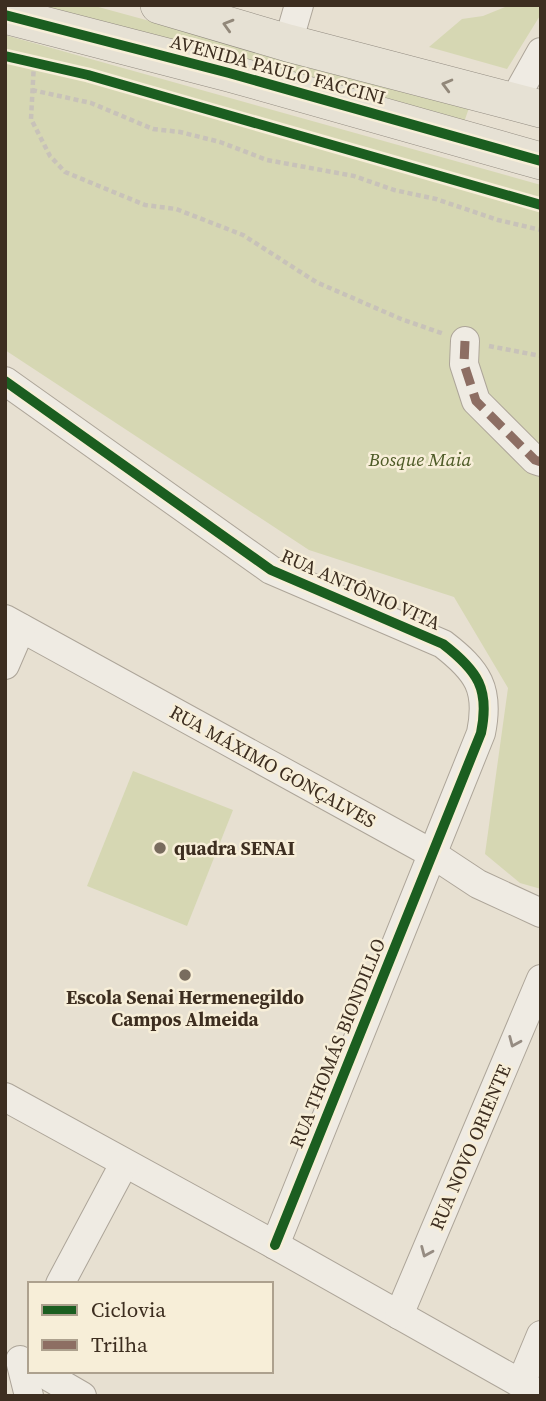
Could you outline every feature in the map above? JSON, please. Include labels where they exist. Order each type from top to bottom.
[{"type":"main road","name":"AVENIDA PAULO FACCINI","points":[[159,5],[288,43],[527,106]]},
{"type":"main road","name":"AVENIDA PAULO FACCINI","points":[[5,15],[229,73],[541,162]]},
{"type":"main road","points":[[462,139],[527,106]]},
{"type":"street","points":[[288,43],[299,5]]},
{"type":"street","points":[[527,106],[541,52]]},
{"type":"street","points":[[465,353],[476,401],[535,460],[541,462]]},
{"type":"street","name":"RUA ANTÔNIO VITA","points":[[5,381],[271,570],[443,644],[454,653],[482,686],[485,716],[481,733],[431,853]]},
{"type":"street","points":[[5,665],[13,623]]},
{"type":"street","name":"RUA MÁXIMO GONÇALVES","points":[[13,623],[431,853],[478,884],[541,914]]},
{"type":"street","name":"RUA THOMÁS BIONDILLO","points":[[275,1245],[431,853]]},
{"type":"street","name":"RUA NOVO ORIENTE","points":[[399,1315],[541,979]]},
{"type":"street","points":[[5,1097],[531,1389],[541,1335]]},
{"type":"street","points":[[61,1282],[124,1164]]},
{"type":"street","points":[[25,1358],[29,1396]]},
{"type":"street","points":[[48,1373],[82,1396]]},
{"type":"path","points":[[47,66],[29,62],[31,119],[50,156],[65,172],[145,205],[176,209],[243,235],[316,282],[401,319],[465,353],[541,356]]},
{"type":"path","points":[[32,90],[91,103],[153,129],[180,132],[220,142],[267,160],[354,176],[394,190],[436,199],[498,220],[541,230]]},
{"type":"green space","points":[[21,5],[91,5],[469,108],[463,125]]},
{"type":"green space","points":[[510,5],[541,5],[541,14],[507,69],[429,47],[462,19],[483,16]]},
{"type":"green space","name":"Bosque Maia","points":[[5,35],[541,185],[541,889],[520,883],[485,854],[508,688],[454,597],[309,550],[5,350]]},
{"type":"green space","name":"quadra SENAI","points":[[133,771],[233,810],[187,926],[87,886]]},
{"type":"marked path","points":[[465,341],[464,364],[476,401],[535,460],[541,462]]},
{"type":"cycle path","points":[[5,15],[229,73],[541,161]]},
{"type":"cycle path","points":[[5,56],[88,75],[541,205]]},
{"type":"cycle path","points":[[5,381],[271,570],[443,644],[473,672],[482,693],[484,704],[481,733],[275,1245]]},
{"type":"place","name":"quadra SENAI","points":[[160,848]]},
{"type":"place","name":"Escola Senai Hermenegildo Campos Almeida","points":[[185,975]]}]
